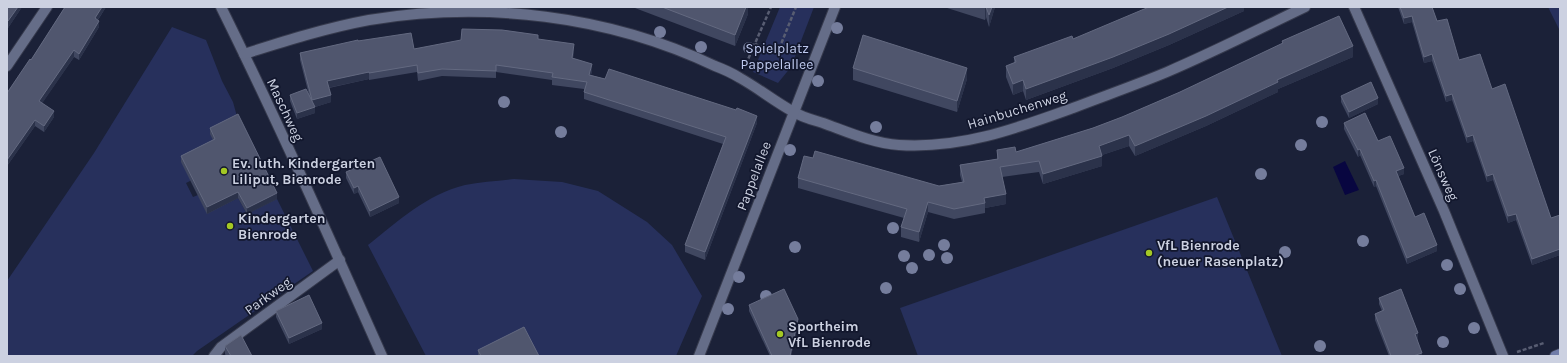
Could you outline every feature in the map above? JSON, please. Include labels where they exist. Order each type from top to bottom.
[{"type":"street","points":[[7,66],[11,52],[47,7]]},
{"type":"street","name":"Maschweg","points":[[221,7],[340,260],[382,356]]},
{"type":"street","name":"Pappelallee","points":[[700,356],[835,7]]},
{"type":"street","name":"Hainbuchenweg","points":[[244,54],[304,35],[368,20],[417,14],[494,13],[569,20],[618,30],[691,54],[740,78],[794,113],[873,141],[898,145],[940,145],[984,137],[1025,125],[1167,72],[1305,7]]},
{"type":"street","name":"Lönsweg","points":[[1354,7],[1444,211],[1503,356]]},
{"type":"street","name":"Parkweg","points":[[214,356],[221,348],[340,260]]},
{"type":"street","points":[[1555,356],[1560,354]]},
{"type":"path","points":[[740,78],[771,7]]},
{"type":"path","points":[[755,44],[777,54],[796,7]]},
{"type":"path","points":[[1514,354],[1547,342]]},
{"type":"green space","name":"Spielplatz Pappelallee","points":[[780,7],[814,7],[791,67],[778,83],[753,72]]},
{"type":"green space","points":[[1548,7],[1560,7],[1560,31]]},
{"type":"green space","points":[[172,27],[206,40],[222,81],[233,102],[238,120],[215,145],[190,181],[186,183],[193,197],[198,195],[207,213],[238,198],[247,214],[277,199],[313,271],[197,351],[192,356],[7,356],[7,281],[94,153]]},
{"type":"green space","points":[[514,179],[562,182],[598,191],[647,222],[672,245],[702,296],[676,356],[426,356],[368,245],[401,218],[425,202],[451,189],[483,182]]},
{"type":"green space","name":"VfL Bienrode (neuer Rasenplatz)","points":[[1217,197],[1282,356],[918,356],[900,308]]},
{"type":"shaded area","points":[[1345,161],[1359,190],[1345,195],[1333,167]]},
{"type":"building","points":[[7,7],[18,7],[8,21],[7,21]]},
{"type":"building","points":[[65,7],[102,7],[95,18],[99,21],[79,54],[74,50],[39,101],[54,111],[44,126],[35,120],[7,160],[7,93],[30,59],[31,60]]},
{"type":"building","points":[[662,7],[746,7],[735,35]]},
{"type":"building","points":[[986,7],[992,7],[989,15]]},
{"type":"building","points":[[1149,7],[1228,7],[1169,34],[1113,57],[1026,89],[1023,80],[1013,84],[1006,66],[1016,62],[1014,57],[1072,36],[1073,39]]},
{"type":"building","points":[[1400,7],[1432,7],[1437,21],[1447,19],[1459,60],[1480,54],[1492,89],[1505,84],[1551,218],[1560,215],[1560,249],[1532,259],[1516,214],[1508,216],[1493,174],[1487,176],[1473,135],[1467,137],[1452,94],[1446,96],[1432,54],[1424,57],[1412,16],[1404,18]]},
{"type":"building","points":[[1339,16],[1353,46],[1277,80],[1278,82],[1206,116],[1135,146],[1129,135],[1099,146],[1102,156],[1043,174],[1039,161],[1000,167],[1006,194],[984,198],[985,203],[954,209],[928,202],[919,232],[901,227],[907,209],[798,178],[804,156],[813,158],[815,151],[939,186],[964,182],[960,165],[998,159],[997,150],[1015,147],[1016,152],[1093,128],[1122,117],[1180,92],[1283,43],[1282,41]]},
{"type":"building","points":[[462,29],[502,30],[538,35],[538,39],[574,44],[572,58],[592,64],[589,75],[605,79],[609,69],[736,110],[737,108],[757,116],[705,252],[685,245],[726,137],[584,92],[587,82],[552,77],[553,73],[496,65],[496,71],[442,69],[418,73],[417,65],[369,72],[327,81],[331,95],[312,100],[300,53],[358,40],[411,33],[414,49],[461,40]]},
{"type":"building","points":[[863,35],[967,68],[957,101],[853,68]]},
{"type":"building","points":[[1371,82],[1378,98],[1349,112],[1341,96]]},
{"type":"building","points":[[306,89],[315,107],[297,113],[290,95]]},
{"type":"building","points":[[1365,113],[1378,141],[1390,136],[1404,168],[1396,171],[1415,217],[1424,213],[1437,245],[1407,258],[1376,180],[1374,181],[1360,149],[1358,150],[1344,123]]},
{"type":"building","name":"Ev. luth. Kindergarten Liliput, Bienrode","points":[[238,114],[277,193],[247,208],[238,192],[207,207],[181,156],[215,139],[210,128]]},
{"type":"building","points":[[380,157],[399,197],[370,211],[358,186],[354,188],[346,172]]},
{"type":"building","name":"Sportheim VfL Bienrode","points":[[784,289],[798,319],[790,356],[772,356],[749,305]]},
{"type":"building","points":[[1401,289],[1418,333],[1415,334],[1422,353],[1413,356],[1391,356],[1375,314],[1384,310],[1379,298]]},
{"type":"building","points":[[309,295],[322,323],[289,338],[276,311]]},
{"type":"building","points":[[524,327],[539,356],[481,356],[478,350]]},
{"type":"building","points":[[241,335],[252,356],[231,356],[225,346]]},
{"type":"place","name":"Ev. luth. Kindergarten Liliput, Bienrode","points":[[224,171]]},
{"type":"place","name":"Kindergarten Bienrode","points":[[230,226]]},
{"type":"place","name":"VfL Bienrode (neuer Rasenplatz)","points":[[1149,253]]},
{"type":"place","name":"Sportheim VfL Bienrode","points":[[780,334]]}]
